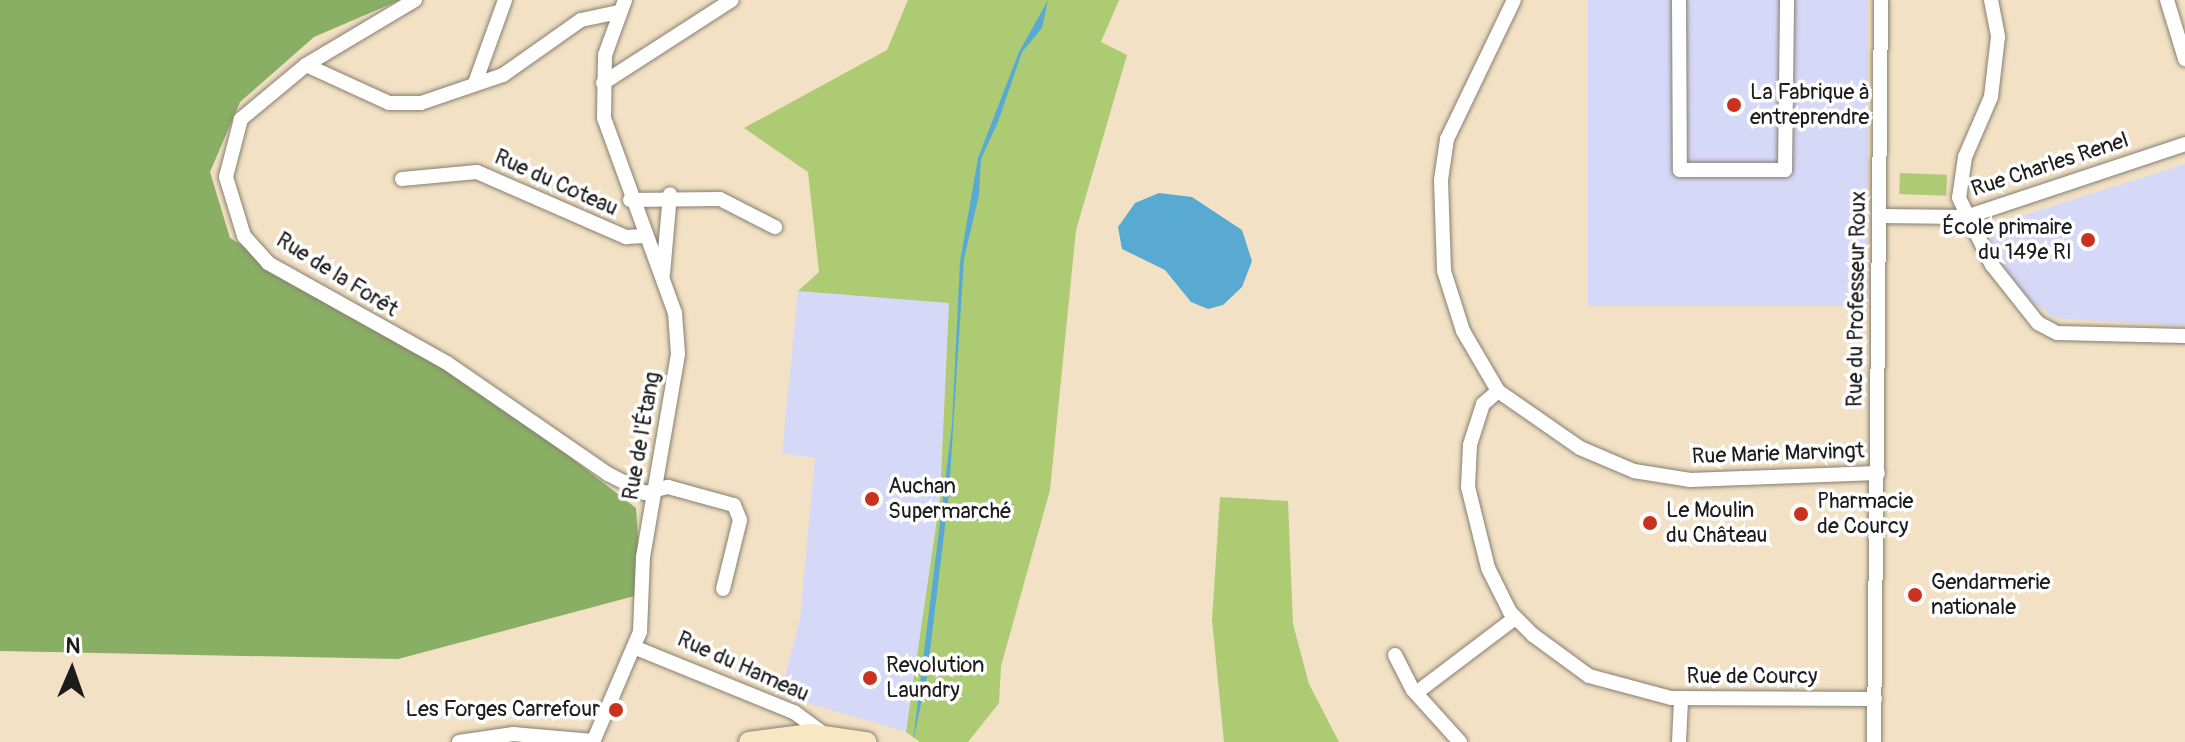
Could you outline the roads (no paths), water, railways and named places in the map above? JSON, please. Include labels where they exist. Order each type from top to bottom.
[{"type":"main road","points":[[749,742],[827,738],[866,742]]},
{"type":"street","name":"Rue de la Forêt","points":[[415,0],[306,65],[256,101],[230,147],[226,177],[244,236],[268,263],[447,363],[608,474],[654,491],[668,487],[734,505],[740,520],[723,589]]},
{"type":"street","points":[[475,83],[505,0]]},
{"type":"street","points":[[603,83],[732,0]]},
{"type":"street","name":"Rue Marie Marvingt","points":[[1514,0],[1447,139],[1441,180],[1444,271],[1463,331],[1498,391],[1580,448],[1634,471],[1690,480],[1878,473]]},
{"type":"street","points":[[1679,0],[1680,170],[1785,170],[1787,0]]},
{"type":"street","name":"Rue du Professeur Roux","points":[[1874,742],[1881,0]]},
{"type":"street","points":[[1991,0],[1996,69],[1965,157],[1959,198],[1992,265],[2038,323],[2057,333],[2185,336]]},
{"type":"street","points":[[2167,0],[2182,36],[2185,59]]},
{"type":"street","points":[[306,65],[389,103],[421,103],[503,75],[581,20],[622,6]]},
{"type":"street","name":"Rue de l'Étang","points":[[593,742],[636,648],[654,491],[678,354],[662,278],[630,200],[604,118],[603,83],[622,6]]},
{"type":"street","name":"Rue Charles Renel","points":[[1879,216],[1966,217],[2185,144]]},
{"type":"street","name":"Rue du Coteau","points":[[402,179],[477,172],[626,237],[645,236]]},
{"type":"street","points":[[630,200],[670,194],[720,199],[775,227]]},
{"type":"street","points":[[662,278],[670,194]]},
{"type":"street","name":"Rue de Courcy","points":[[1498,391],[1483,404],[1470,445],[1468,487],[1475,531],[1515,618],[1589,676],[1681,700],[1875,699]]},
{"type":"street","points":[[1416,693],[1515,618]]},
{"type":"street","name":"Rue du Hameau","points":[[636,648],[794,712],[827,738]]},
{"type":"street","points":[[1395,655],[1416,693],[1460,742]]},
{"type":"street","points":[[1679,742],[1681,700]]},
{"type":"street","points":[[459,742],[513,734],[593,742]]},
{"type":"water","points":[[1048,0],[1042,28],[1022,52],[998,122],[981,159],[979,195],[964,259],[949,493],[927,676],[913,741],[952,425],[960,262],[978,158],[1019,52]]},
{"type":"water","points":[[1159,193],[1192,197],[1242,230],[1252,261],[1242,287],[1223,305],[1208,309],[1191,302],[1165,270],[1122,249],[1118,227],[1135,203]]},
{"type":"place","name":"La Fabrique à entreprendre","points":[[1734,105]]},
{"type":"place","name":"École primaire du 149e RI","points":[[2088,240]]},
{"type":"place","name":"Auchan Supermarché","points":[[872,499]]},
{"type":"place","name":"Pharmacie de Courcy","points":[[1801,514]]},
{"type":"place","name":"Le Moulin du Château","points":[[1650,523]]},
{"type":"place","name":"Gendarmerie nationale","points":[[1915,595]]},
{"type":"place","name":"Revolution Laundry","points":[[870,678]]},
{"type":"place","name":"Les Forges Carrefour","points":[[616,710]]}]
